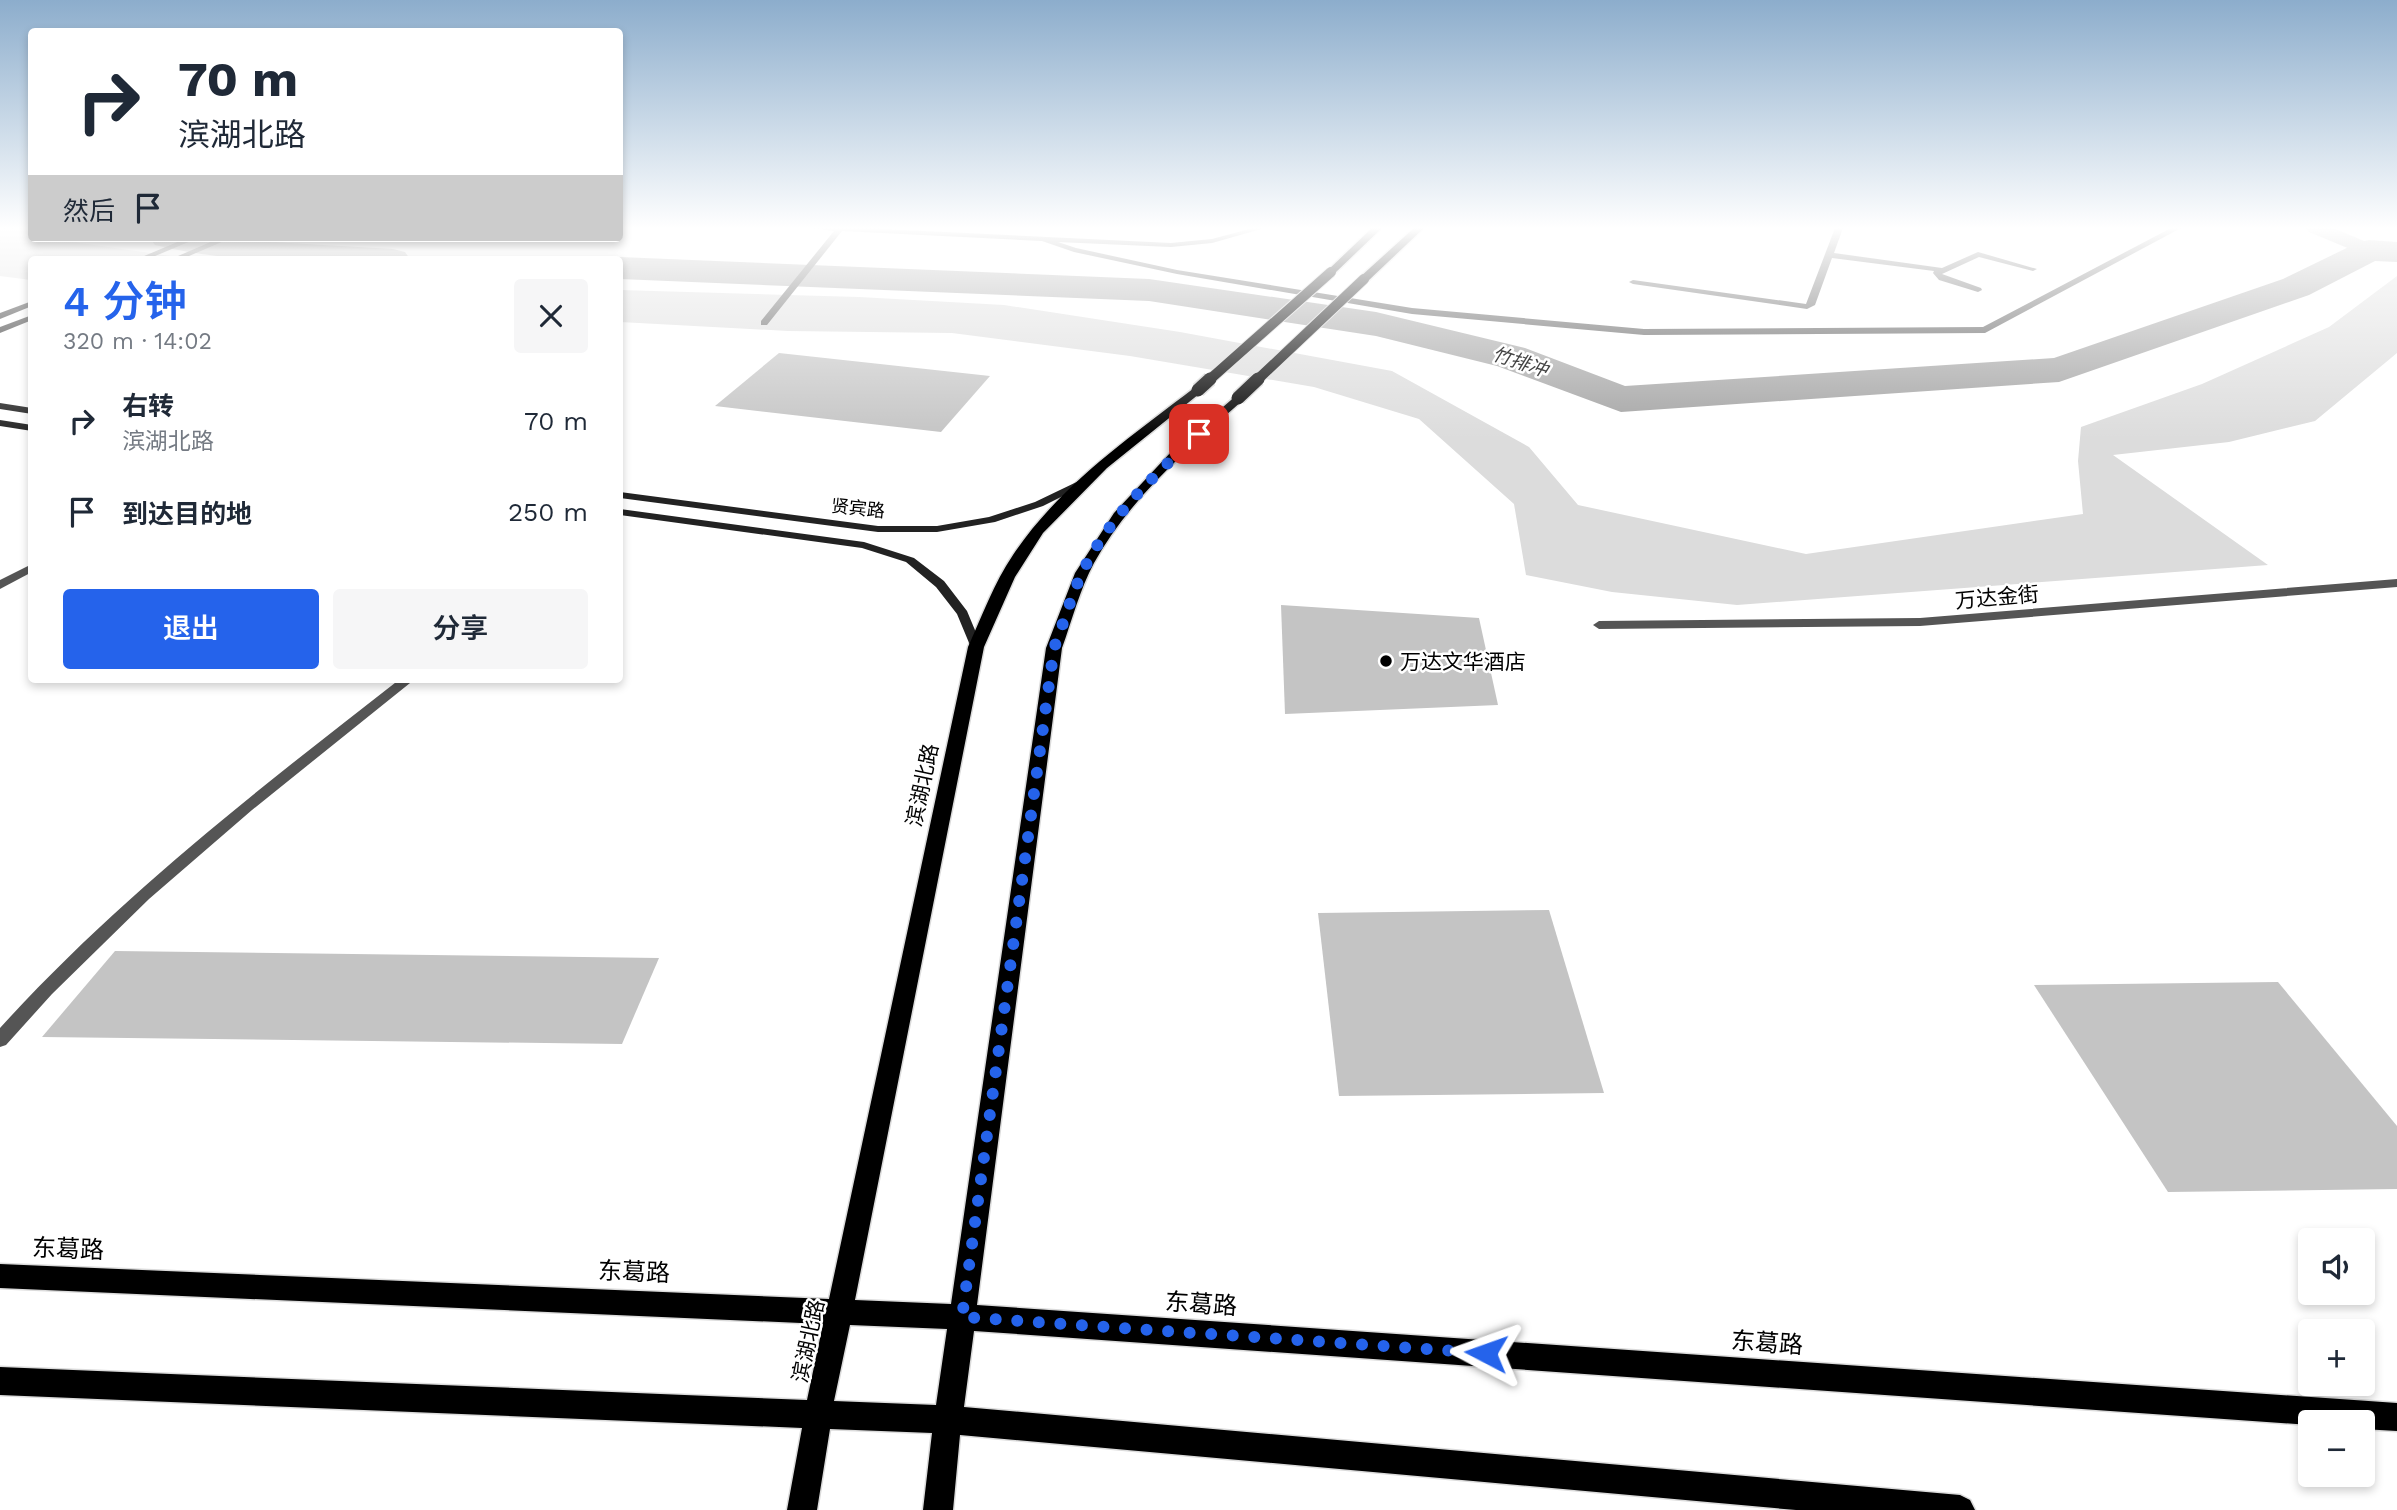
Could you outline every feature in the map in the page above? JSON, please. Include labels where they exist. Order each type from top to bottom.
[{"type":"main road","name":"滨湖北路","points":[[803,1510],[818,1414],[976,647],[1019,555],[1048,519],[1085,481],[1198,390],[1301,298]]},
{"type":"main road","points":[[938,1510],[1054,648],[1086,564],[1140,488],[1343,298]]},
{"type":"main road","points":[[0,316],[28,305]]},
{"type":"main road","points":[[0,330],[28,319]]},
{"type":"main road","points":[[0,406],[28,410]]},
{"type":"main road","points":[[0,423],[28,427]]},
{"type":"main road","name":"贤宾路","points":[[623,495],[878,529],[937,529],[991,520],[1039,504],[1085,481]]},
{"type":"main road","name":"贤宾路","points":[[623,512],[864,545],[909,560],[940,584],[963,614],[976,647]]},
{"type":"main road","name":"东葛路","points":[[0,1276],[962,1317],[2397,1417]]},
{"type":"main road","points":[[0,1381],[948,1420],[1960,1510]]},
{"type":"street","points":[[764,323],[784,298]]},
{"type":"street","points":[[1332,298],[1412,312],[1644,332],[1985,330],[2044,298]]},
{"type":"street","points":[[1748,298],[1807,307],[1813,298]]},
{"type":"street","points":[[0,585],[28,569]]},
{"type":"street","name":"万达金街","points":[[1599,625],[1920,622],[2397,583]]},
{"type":"street","points":[[0,1040],[34,1001],[106,929],[185,856],[403,683]]},
{"type":"shaded area","points":[[623,298],[886,298],[1004,305],[1180,332],[1392,371],[1529,447],[1578,505],[1806,554],[2083,514],[2078,461],[2081,427],[2202,384],[2329,327],[2367,298],[2397,298],[2397,353],[2315,421],[2229,442],[2113,455],[2268,565],[1737,605],[1612,592],[1526,575],[1514,504],[1419,419],[1314,387],[1130,356],[952,333],[788,331],[623,322]]},
{"type":"building","points":[[779,353],[990,376],[941,432],[715,406]]},
{"type":"building","name":"万达文华酒店","points":[[1281,605],[1479,618],[1498,705],[1285,714]]},
{"type":"building","points":[[1549,910],[1604,1093],[1339,1096],[1318,913]]},
{"type":"building","points":[[115,951],[659,958],[622,1044],[42,1037]]},
{"type":"building","points":[[2278,982],[2397,1126],[2397,1189],[2168,1192],[2034,985]]},
{"type":"waterway","name":"竹排冲","points":[[1206,298],[1376,324],[1511,357],[1621,399],[2059,370],[2263,298]]},
{"type":"place","name":"万达文华酒店","points":[[1386,661]]},
{"type":"route","points":[[1199,434],[1140,488],[1110,527],[1086,564],[1054,648],[962,1317],[1486,1353]]}]
